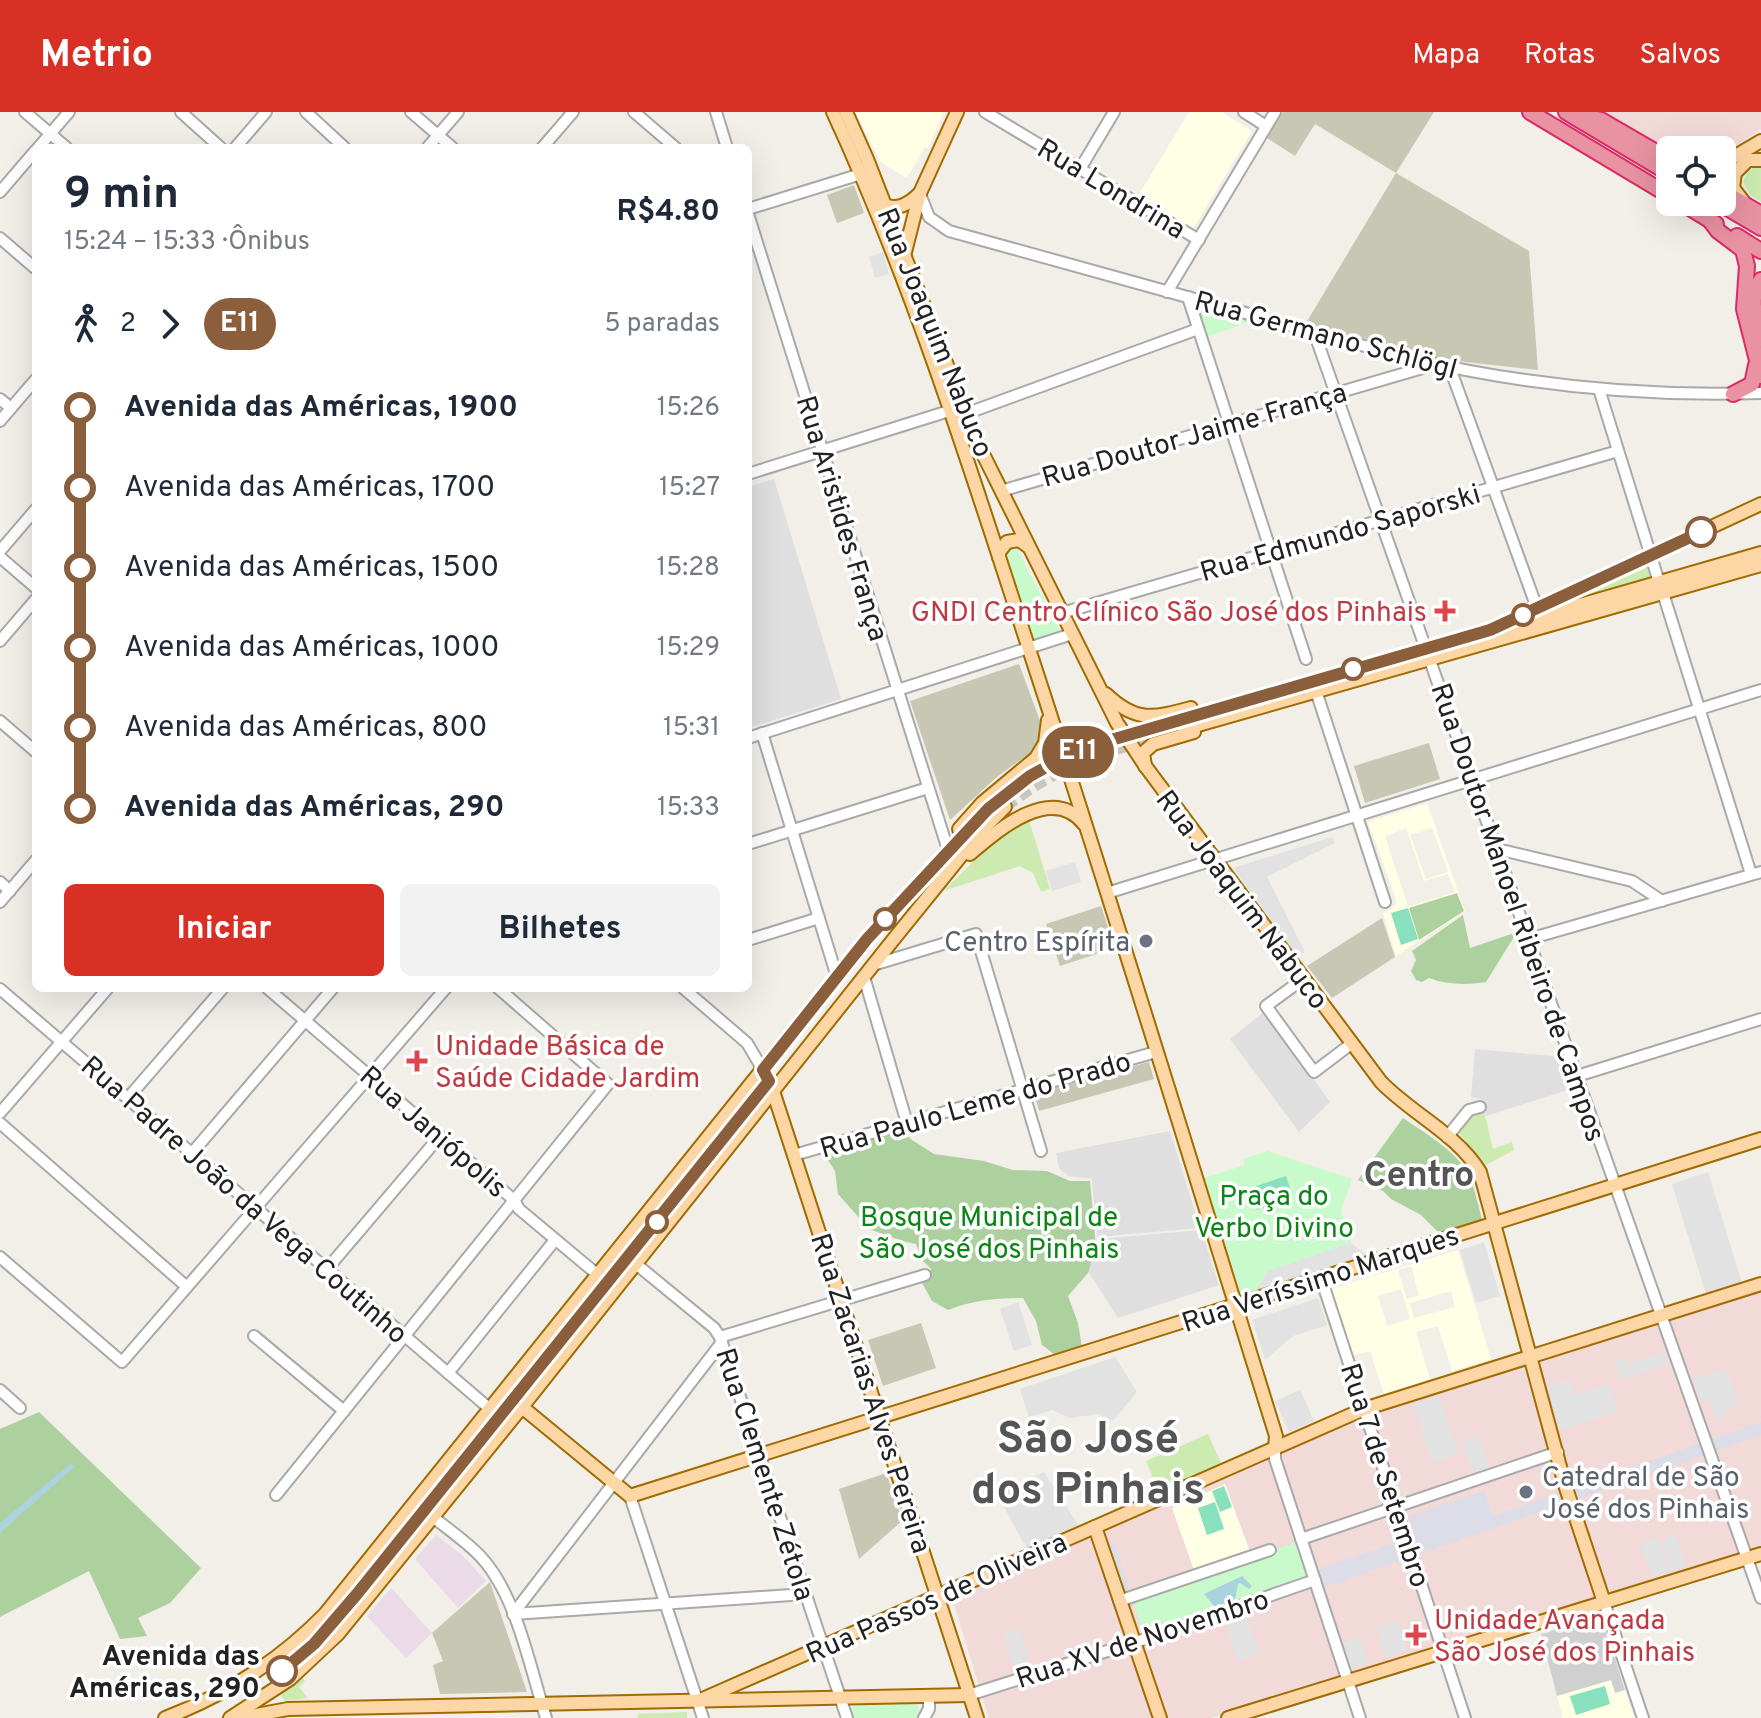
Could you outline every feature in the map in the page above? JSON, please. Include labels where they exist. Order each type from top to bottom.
[{"type":"highway","points":[[1530,112],[1656,188]]},
{"type":"highway","points":[[1569,112],[1601,120],[1656,152]]},
{"type":"highway","points":[[1569,112],[1656,165]]},
{"type":"highway","points":[[1736,199],[1754,210]]},
{"type":"highway","points":[[1736,213],[1761,228]]},
{"type":"highway","points":[[1704,216],[1761,251]]},
{"type":"highway","points":[[1709,219],[1722,235],[1743,250],[1747,266],[1744,309],[1759,371],[1752,384],[1733,394]]},
{"type":"highway","points":[[1761,280],[1754,291],[1753,300],[1761,340]]},
{"type":"main road","name":"Rua Joaquim Nabuco","points":[[833,112],[919,317],[952,410],[1086,826],[1276,1436],[1275,1448]]},
{"type":"main road","name":"Rua Joaquim Nabuco","points":[[846,112],[965,414],[1123,733],[1351,1044],[1392,1094],[1467,1154],[1480,1172],[1567,1490],[1604,1602]]},
{"type":"main road","points":[[904,256],[920,193],[957,112]]},
{"type":"main road","points":[[1736,156],[1761,141]]},
{"type":"main road","points":[[1754,210],[1733,188],[1735,173],[1748,160],[1761,160]]},
{"type":"main road","points":[[869,195],[885,206],[904,206],[920,193]]},
{"type":"main road","points":[[1098,686],[1128,712],[1149,717],[1226,698],[1316,691],[1490,630],[1761,504]]},
{"type":"main road","points":[[990,529],[1002,536],[1008,534],[1015,524],[1014,517]]},
{"type":"main road","points":[[999,557],[1002,546],[1013,540],[1019,540],[1029,547]]},
{"type":"main road","points":[[1182,724],[1661,587],[1761,553]]},
{"type":"main road","points":[[1490,630],[1761,565]]},
{"type":"main road","points":[[1146,767],[1143,753],[1153,744],[1254,715],[1294,692]]},
{"type":"main road","points":[[950,852],[958,830],[982,803],[1041,752],[1048,734],[1047,705]]},
{"type":"main road","points":[[165,1718],[219,1695],[249,1677],[313,1626],[885,919],[1002,803],[522,1407],[327,1646],[276,1689],[230,1718]]},
{"type":"main road","points":[[950,872],[998,831],[1029,814],[1048,808],[1062,808],[1075,814],[1086,826]]},
{"type":"main road","name":"Rua Zacarias Alves Pereira","points":[[763,1070],[773,1091],[977,1718]]},
{"type":"main road","name":"Rua Veríssimo Marques","points":[[630,1496],[1761,1139]]},
{"type":"main road","name":"Rua Passos de Oliveira","points":[[698,1701],[1364,1409],[1761,1284]]},
{"type":"main road","points":[[490,1409],[522,1407],[630,1496]]},
{"type":"main road","points":[[1095,1527],[1160,1718]]},
{"type":"main road","points":[[1228,1718],[1761,1554]]},
{"type":"main road","points":[[247,1717],[288,1709],[544,1712],[698,1701],[969,1695]]},
{"type":"street","points":[[25,112],[62,144]]},
{"type":"street","points":[[41,144],[69,112]]},
{"type":"street","points":[[181,112],[217,144]]},
{"type":"street","points":[[238,144],[266,112]]},
{"type":"street","points":[[306,112],[341,144]]},
{"type":"street","points":[[411,112],[448,144]]},
{"type":"street","points":[[430,144],[458,112]]},
{"type":"street","points":[[545,144],[573,112]]},
{"type":"street","points":[[634,112],[671,144]]},
{"type":"street","points":[[716,112],[726,144]]},
{"type":"street","name":"Rua Londrina","points":[[985,112],[1199,240]]},
{"type":"street","points":[[1080,169],[1114,112]]},
{"type":"street","points":[[1244,112],[1266,126]]},
{"type":"street","points":[[1167,292],[1275,112]]},
{"type":"street","points":[[0,192],[32,155]]},
{"type":"street","points":[[752,211],[861,174]]},
{"type":"street","name":"Rua Germano Schlögl","points":[[920,193],[929,217],[949,231],[1450,368],[1599,389],[1661,394],[1761,393]]},
{"type":"street","name":"Rua Aristides França","points":[[752,225],[950,852]]},
{"type":"street","points":[[0,238],[32,266]]},
{"type":"street","points":[[1188,297],[1306,659]]},
{"type":"street","points":[[965,414],[1198,329]]},
{"type":"street","name":"Rua Doutor Manoel Ribeiro de Campos","points":[[1314,332],[1761,1598]]},
{"type":"street","name":"Rua Doutor Jaime França","points":[[1001,491],[1434,364]]},
{"type":"street","points":[[1450,368],[1537,608]]},
{"type":"street","points":[[0,421],[32,384]]},
{"type":"street","points":[[1529,939],[1756,873],[1699,709],[1599,389]]},
{"type":"street","points":[[0,399],[11,408]]},
{"type":"street","points":[[752,473],[952,410]]},
{"type":"street","name":"Rua Edmundo Saporski","points":[[1062,613],[1618,451]]},
{"type":"street","points":[[0,551],[32,514]]},
{"type":"street","points":[[0,557],[32,585]]},
{"type":"street","points":[[0,641],[32,604]]},
{"type":"street","points":[[752,737],[1072,634]]},
{"type":"street","points":[[1107,893],[1761,690]]},
{"type":"street","points":[[1316,691],[1385,902]]},
{"type":"street","points":[[0,721],[32,749]]},
{"type":"street","points":[[762,733],[837,977]]},
{"type":"street","points":[[752,843],[928,788]]},
{"type":"street","points":[[939,823],[958,830]]},
{"type":"street","points":[[1497,849],[1632,881],[1662,901]]},
{"type":"street","points":[[0,902],[32,865]]},
{"type":"street","points":[[0,882],[10,891]]},
{"type":"street","points":[[752,939],[819,918]]},
{"type":"street","points":[[873,965],[976,934],[1041,1151]]},
{"type":"street","points":[[864,977],[907,1123]]},
{"type":"street","points":[[1303,979],[1266,1006],[1314,1072],[1351,1044]]},
{"type":"street","name":"Rua Padre João da Vega Coutinho","points":[[0,989],[490,1409]]},
{"type":"street","points":[[0,1113],[105,992]]},
{"type":"street","points":[[128,1098],[220,992]]},
{"type":"street","name":"Rua Janiópolis","points":[[272,992],[598,1275]]},
{"type":"street","points":[[192,1153],[330,992]]},
{"type":"street","points":[[0,1257],[122,1362],[443,992]]},
{"type":"street","points":[[276,1495],[608,1084],[503,992]]},
{"type":"street","points":[[688,992],[747,1043],[763,1070]]},
{"type":"street","points":[[1577,1076],[1761,1019]]},
{"type":"street","name":"Rua Paulo Leme do Prado","points":[[794,1155],[1156,1052]]},
{"type":"street","points":[[1447,1137],[1469,1110],[1480,1107]]},
{"type":"street","points":[[0,1123],[187,1287]]},
{"type":"street","points":[[327,1269],[440,1136]]},
{"type":"street","points":[[448,1373],[555,1240]]},
{"type":"street","name":"Rua Clemente Zétola","points":[[636,1264],[714,1328],[721,1340],[847,1718]]},
{"type":"street","points":[[513,1614],[721,1340],[925,1275]]},
{"type":"street","name":"Rua 7 de Setembro","points":[[1321,1278],[1465,1718]]},
{"type":"street","points":[[254,1336],[344,1411]]},
{"type":"street","points":[[0,1390],[20,1408]]},
{"type":"street","points":[[1275,1448],[1275,1459],[1360,1718]]},
{"type":"street","points":[[1301,1539],[1558,1452]]},
{"type":"street","points":[[630,1496],[703,1718]]},
{"type":"street","points":[[433,1517],[480,1556],[498,1581],[513,1614],[544,1712]]},
{"type":"street","points":[[1119,1601],[1270,1550]]},
{"type":"street","name":"Rua XV de Novembro","points":[[969,1695],[1315,1580]]},
{"type":"street","points":[[513,1614],[806,1594]]},
{"type":"street","points":[[1604,1602],[1643,1718]]},
{"type":"street","points":[[924,1718],[929,1709],[929,1696]]},
{"type":"shaded area","points":[[855,112],[944,112],[928,148],[925,147],[905,177],[881,162]]},
{"type":"shaded area","points":[[1189,112],[1222,112],[1252,131],[1193,229],[1138,196]]},
{"type":"shaded area","points":[[1283,112],[1434,112],[1396,173],[1315,124],[1295,156],[1267,138]]},
{"type":"shaded area","points":[[1600,112],[1761,112],[1761,129],[1736,146],[1736,136],[1656,136],[1656,142]]},
{"type":"shaded area","points":[[1396,173],[1529,251],[1538,370],[1448,360],[1306,323]]},
{"type":"shaded area","points":[[854,185],[864,213],[837,223],[827,195]]},
{"type":"shaded area","points":[[883,252],[889,274],[875,278],[869,257]]},
{"type":"shaded area","points":[[774,479],[841,699],[752,727],[752,486]]},
{"type":"shaded area","points":[[1019,664],[1042,726],[1038,740],[1030,753],[998,776],[950,820],[910,701]]},
{"type":"shaded area","points":[[1429,743],[1440,779],[1365,803],[1354,766]]},
{"type":"shaded area","points":[[1427,803],[1465,911],[1396,956],[1383,913],[1396,904],[1396,899],[1368,822]],"holes":[[[1406,828],[1424,881],[1448,874],[1455,892],[1408,907],[1385,836]],[[1432,828],[1448,872],[1426,879],[1410,835]]]},
{"type":"shaded area","points":[[1332,837],[1335,843],[1267,877],[1305,952],[1297,956],[1233,868]]},
{"type":"shaded area","points":[[1075,862],[1081,882],[1052,891],[1046,871]]},
{"type":"shaded area","points":[[1101,906],[1115,948],[1060,966],[1046,924]]},
{"type":"shaded area","points":[[1382,918],[1395,957],[1332,998],[1307,966]]},
{"type":"shaded area","points":[[1265,1011],[1330,1102],[1299,1132],[1230,1039]]},
{"type":"shaded area","points":[[1475,1049],[1564,1057],[1574,1088],[1486,1116],[1483,1100],[1471,1097]]},
{"type":"shaded area","points":[[1149,1062],[1154,1079],[1039,1111],[1034,1093]]},
{"type":"shaded area","points":[[1170,1131],[1200,1228],[1097,1237],[1092,1179],[1068,1176],[1059,1168],[1056,1153]]},
{"type":"shaded area","points":[[1708,1172],[1742,1283],[1706,1294],[1672,1184]]},
{"type":"shaded area","points":[[1201,1230],[1219,1285],[1118,1318],[1088,1271],[1098,1239]]},
{"type":"shaded area","points":[[1484,1242],[1500,1296],[1476,1303],[1460,1250]]},
{"type":"shaded area","points":[[1351,1243],[1375,1261],[1251,1300],[1267,1271]]},
{"type":"shaded area","points":[[1458,1250],[1491,1359],[1452,1371],[1438,1326],[1416,1332],[1430,1379],[1384,1394],[1370,1351],[1351,1356],[1331,1289]],"holes":[[[1411,1266],[1419,1295],[1407,1299],[1398,1270]],[[1401,1289],[1410,1319],[1387,1326],[1378,1296]],[[1451,1291],[1455,1307],[1414,1318],[1410,1303]]]},
{"type":"shaded area","points":[[1761,1278],[1761,1551],[1210,1718],[989,1718],[949,1588],[1352,1407]]},
{"type":"shaded area","points":[[1318,1298],[1327,1325],[1293,1336],[1265,1360],[1252,1320]]},
{"type":"shaded area","points":[[1018,1302],[1032,1345],[1014,1351],[1000,1309]]},
{"type":"shaded area","points":[[921,1323],[936,1368],[883,1386],[868,1340]]},
{"type":"shaded area","points":[[1666,1352],[1670,1364],[1620,1380],[1614,1360],[1625,1357],[1628,1364]]},
{"type":"shaded area","points":[[1115,1357],[1137,1392],[1113,1421],[1098,1414],[1070,1418],[1052,1410],[1029,1417],[1020,1389]]},
{"type":"shaded area","points":[[1726,1368],[1739,1406],[1722,1412],[1723,1418],[1716,1421],[1709,1399],[1700,1401],[1693,1380]]},
{"type":"shaded area","points":[[1569,1379],[1575,1395],[1609,1384],[1618,1412],[1560,1430],[1546,1386]]},
{"type":"shaded area","points":[[1300,1390],[1314,1421],[1289,1432],[1275,1401]]},
{"type":"shaded area","points":[[1439,1395],[1458,1454],[1432,1463],[1413,1404]]},
{"type":"shaded area","points":[[1761,1422],[1761,1435],[1322,1588],[1316,1570],[1415,1536],[1409,1516],[1484,1491],[1493,1516]]},
{"type":"shaded area","points":[[1478,1435],[1490,1472],[1474,1477],[1462,1440]]},
{"type":"shaded area","points":[[1044,1472],[1081,1529],[1029,1553],[997,1494]]},
{"type":"shaded area","points":[[886,1473],[903,1520],[859,1559],[839,1489]]},
{"type":"shaded area","points":[[1225,1484],[1250,1552],[1194,1570],[1172,1508]]},
{"type":"shaded area","points":[[436,1535],[463,1556],[486,1581],[458,1608],[415,1559]]},
{"type":"shaded area","points":[[1676,1535],[1686,1567],[1671,1571],[1661,1540]]},
{"type":"shaded area","points":[[1658,1537],[1670,1571],[1652,1577],[1640,1544]]},
{"type":"shaded area","points":[[1114,1542],[1131,1595],[1122,1598],[1105,1545]]},
{"type":"shaded area","points":[[490,1582],[527,1692],[440,1694],[433,1665],[443,1661],[432,1633]]},
{"type":"shaded area","points":[[391,1588],[432,1633],[406,1658],[367,1616]]},
{"type":"shaded area","points":[[1246,1615],[1259,1654],[1237,1661],[1225,1622]]},
{"type":"shaded area","points":[[1601,1615],[1625,1690],[1615,1693],[1611,1680],[1557,1696],[1541,1634]]},
{"type":"shaded area","points":[[1397,1620],[1407,1650],[1386,1658],[1377,1626]]},
{"type":"shaded area","points":[[1020,1629],[1031,1670],[1015,1674],[1004,1633]]},
{"type":"shaded area","points":[[1360,1638],[1368,1663],[1349,1669],[1341,1644]]},
{"type":"shaded area","points":[[1611,1680],[1615,1693],[1625,1690],[1634,1718],[1563,1718],[1557,1696]]},
{"type":"green space","points":[[1761,167],[1761,202],[1750,195],[1743,182],[1748,171]]},
{"type":"green space","points":[[1196,305],[1254,320],[1207,337]]},
{"type":"green space","points":[[1015,545],[1059,629],[1055,634],[1036,641],[1030,638],[1004,552],[1005,548]]},
{"type":"green space","points":[[1648,561],[1653,578],[1545,609]]},
{"type":"green space","points":[[1029,820],[1050,889],[1041,892],[1033,873],[1020,866],[943,891],[996,840]]},
{"type":"green space","points":[[1457,893],[1464,911],[1419,940],[1409,908]]},
{"type":"green space","points":[[1408,908],[1418,939],[1401,945],[1391,913]]},
{"type":"green space","points":[[1463,915],[1470,948],[1517,932],[1486,982],[1457,984],[1429,978],[1422,982],[1416,980],[1411,971],[1416,960],[1412,951]]},
{"type":"green space","points":[[1484,1111],[1493,1149],[1512,1142],[1514,1150],[1486,1165],[1459,1133],[1472,1115]]},
{"type":"green space","points":[[1403,1118],[1443,1146],[1467,1172],[1482,1220],[1439,1233],[1421,1215],[1391,1199],[1383,1191],[1358,1180]]},
{"type":"green space","name":"Bosque Municipal de São José dos Pinhais","points":[[901,1129],[934,1154],[984,1161],[1013,1170],[1047,1171],[1070,1181],[1090,1181],[1096,1247],[1088,1273],[1068,1296],[1078,1323],[1082,1347],[1055,1355],[1042,1345],[1036,1321],[1023,1298],[985,1300],[948,1310],[932,1301],[921,1281],[931,1278],[931,1269],[923,1261],[916,1244],[869,1229],[838,1194],[835,1171],[824,1154]]},
{"type":"green space","name":"Praça do Verbo Divino","points":[[1268,1151],[1352,1179],[1341,1211],[1351,1243],[1267,1271],[1256,1293],[1242,1297],[1204,1178],[1245,1165],[1243,1159]]},
{"type":"green space","points":[[1286,1176],[1293,1198],[1257,1210],[1250,1188]]},
{"type":"green space","points":[[39,1412],[201,1568],[170,1603],[138,1618],[147,1636],[120,1639],[89,1571],[0,1617],[0,1429]]},
{"type":"green space","points":[[1208,1434],[1222,1465],[1159,1492],[1146,1461]]},
{"type":"green space","points":[[1224,1486],[1232,1507],[1220,1512],[1212,1491]]},
{"type":"green space","points":[[1215,1502],[1224,1529],[1207,1535],[1198,1508]]},
{"type":"green space","points":[[1300,1541],[1313,1579],[1144,1636],[1132,1598]]},
{"type":"green space","points":[[301,1675],[305,1681],[299,1687],[308,1698],[285,1701],[278,1692]]},
{"type":"green space","points":[[1605,1686],[1610,1704],[1576,1715],[1570,1696]]},
{"type":"green space","points":[[916,1704],[922,1713],[919,1718],[850,1718],[849,1715],[854,1705]]},
{"type":"green space","points":[[687,1712],[687,1718],[638,1718],[638,1714]]},
{"type":"water","points":[[71,1463],[74,1467],[71,1470],[0,1533],[0,1523]]},
{"type":"water","points":[[1242,1576],[1252,1586],[1249,1589],[1238,1584],[1235,1600],[1215,1607],[1204,1594]]},
{"type":"tunnel","points":[[999,800],[1041,771],[1085,750],[1179,720]]},
{"type":"tunnel","points":[[1005,807],[1043,781],[1081,762],[1164,735]]},
{"type":"bus line","name":"E11","points":[[282,1671],[328,1629],[507,1409],[769,1081],[763,1070],[867,939],[999,800],[1030,776],[1094,745],[1490,630],[1701,532]]},
{"type":"place","name":"GNDI Centro Clínico São José dos Pinhais","points":[[1445,611]]},
{"type":"place","name":"Centro Espírita","points":[[1146,941]]},
{"type":"place","name":"Unidade Básica de Saúde Cidade Jardim","points":[[417,1061]]},
{"type":"place","name":"Catedral de São José dos Pinhais","points":[[1526,1492]]},
{"type":"place","name":"Unidade Avançada São José dos Pinhais","points":[[1416,1635]]},
{"type":"place","name":"Avenida das Américas, 290","points":[[282,1671]]},
{"type":"district","name":"Centro","points":[[1419,1173]]},
{"type":"district","name":"São José dos Pinhais","points":[[1088,1462]]}]
